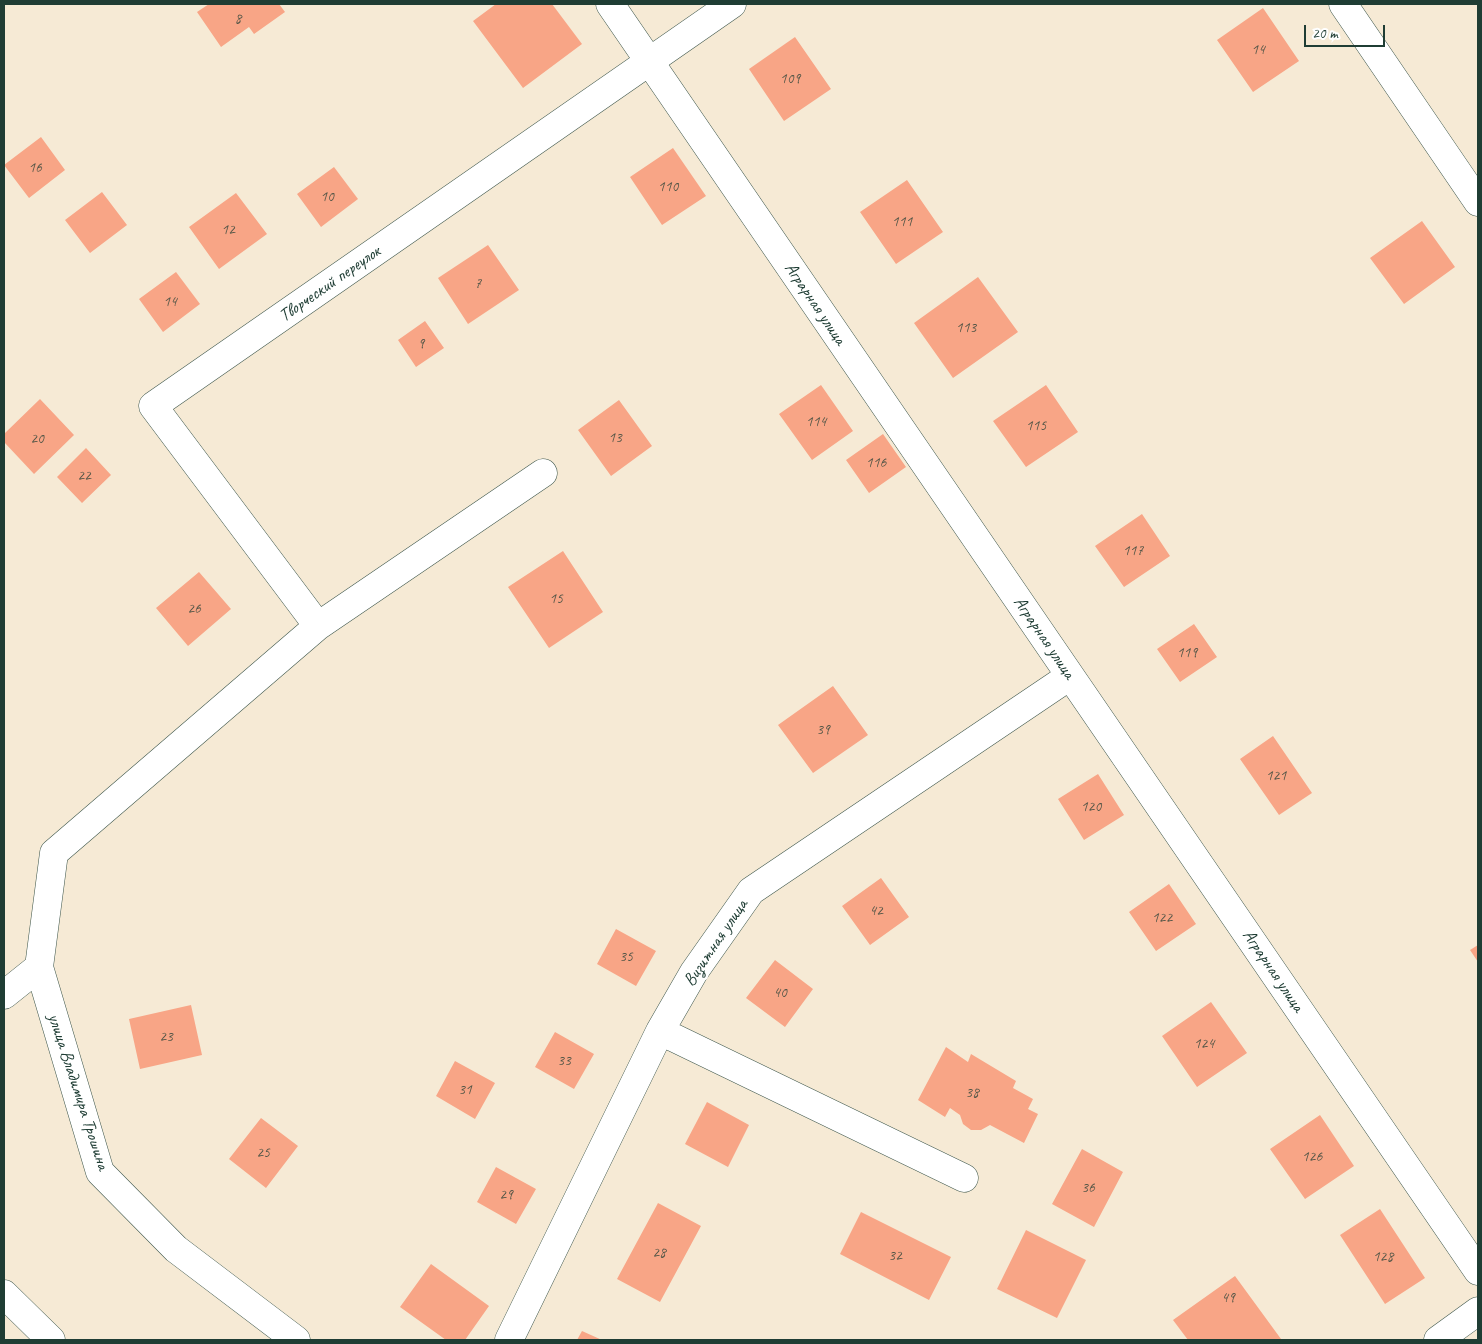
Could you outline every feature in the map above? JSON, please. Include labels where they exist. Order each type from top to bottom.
[{"type":"street","name":"Аграрная улица","points":[[610,4],[1478,1271]]},
{"type":"street","name":"Творческий переулок","points":[[318,626],[153,406],[650,63],[732,4]]},
{"type":"street","points":[[1342,4],[1478,202]]},
{"type":"street","points":[[4,994],[39,967],[54,853],[318,626],[543,473]]},
{"type":"street","name":"Визитная улица","points":[[509,1340],[660,1031],[694,972],[751,891],[1070,676]]},
{"type":"street","name":"улица Владимира Трошина","points":[[39,967],[100,1172],[176,1248],[296,1340]]},
{"type":"street","points":[[660,1031],[964,1178]]},
{"type":"street","points":[[4,1294],[51,1340]]},
{"type":"street","points":[[1438,1340],[1478,1311]]},
{"type":"building","points":[[209,4],[279,4],[285,12],[254,34],[249,27],[221,47],[197,12]]},
{"type":"building","points":[[496,4],[552,4],[582,44],[523,88],[473,21]]},
{"type":"building","points":[[1263,8],[1299,61],[1253,92],[1217,40]]},
{"type":"building","points":[[795,37],[831,89],[784,121],[749,69]]},
{"type":"building","points":[[41,137],[65,170],[29,198],[4,165]]},
{"type":"building","points":[[673,148],[706,196],[662,225],[630,177]]},
{"type":"building","points":[[334,167],[358,199],[321,227],[297,194]]},
{"type":"building","points":[[907,180],[943,232],[896,264],[860,212]]},
{"type":"building","points":[[102,192],[127,225],[90,253],[65,220]]},
{"type":"building","points":[[236,193],[267,234],[219,269],[189,227]]},
{"type":"building","points":[[1422,221],[1455,267],[1404,304],[1370,258]]},
{"type":"building","points":[[488,245],[519,290],[468,324],[438,278]]},
{"type":"building","points":[[176,272],[200,304],[163,332],[139,299]]},
{"type":"building","points":[[978,277],[1018,332],[953,378],[914,323]]},
{"type":"building","points":[[425,321],[444,348],[416,367],[398,340]]},
{"type":"building","points":[[821,385],[853,431],[812,460],[779,414]]},
{"type":"building","points":[[1046,385],[1078,432],[1026,467],[993,421]]},
{"type":"building","points":[[40,399],[74,435],[34,474],[4,442],[4,434]]},
{"type":"building","points":[[619,400],[652,446],[611,476],[578,430]]},
{"type":"building","points":[[883,434],[906,467],[869,493],[846,460]]},
{"type":"building","points":[[86,448],[111,475],[82,503],[57,477]]},
{"type":"building","points":[[1142,514],[1170,556],[1124,587],[1095,546]]},
{"type":"building","points":[[563,551],[603,612],[549,648],[508,587]]},
{"type":"building","points":[[199,572],[231,609],[188,646],[156,608]]},
{"type":"building","points":[[1194,624],[1217,657],[1180,682],[1157,649]]},
{"type":"building","points":[[833,686],[868,735],[813,773],[778,725]]},
{"type":"building","points":[[1273,736],[1312,793],[1279,815],[1240,759]]},
{"type":"building","points":[[1098,774],[1124,815],[1084,840],[1058,799]]},
{"type":"building","points":[[881,878],[909,917],[870,945],[842,906]]},
{"type":"building","points":[[1169,884],[1196,924],[1156,951],[1129,912]]},
{"type":"building","points":[[616,929],[656,951],[636,986],[597,964]]},
{"type":"building","points":[[1478,945],[1478,962],[1470,950]]},
{"type":"building","points":[[775,960],[813,989],[785,1027],[746,998]]},
{"type":"building","points":[[1211,1002],[1247,1053],[1197,1087],[1162,1036]]},
{"type":"building","points":[[191,1005],[202,1055],[140,1069],[129,1019]]},
{"type":"building","points":[[555,1032],[594,1054],[574,1089],[535,1067]]},
{"type":"building","points":[[946,1047],[968,1062],[971,1054],[1016,1081],[1013,1088],[1033,1099],[1028,1109],[1038,1114],[1024,1143],[990,1125],[981,1130],[971,1130],[963,1124],[960,1115],[950,1108],[945,1117],[918,1100]]},
{"type":"building","points":[[455,1061],[495,1083],[475,1119],[436,1096]]},
{"type":"building","points":[[707,1102],[749,1125],[728,1167],[685,1144]]},
{"type":"building","points":[[1320,1115],[1354,1166],[1305,1199],[1270,1149]]},
{"type":"building","points":[[261,1118],[298,1146],[266,1188],[229,1159]]},
{"type":"building","points":[[1082,1149],[1123,1172],[1094,1227],[1052,1204]]},
{"type":"building","points":[[496,1167],[536,1189],[516,1224],[477,1202]]},
{"type":"building","points":[[658,1203],[701,1226],[660,1302],[617,1279]]},
{"type":"building","points":[[1380,1209],[1425,1278],[1385,1304],[1340,1235]]},
{"type":"building","points":[[861,1212],[951,1257],[929,1300],[840,1254]]},
{"type":"building","points":[[1026,1230],[1086,1260],[1057,1318],[997,1289]]},
{"type":"building","points":[[431,1264],[489,1306],[465,1340],[446,1340],[400,1307]]},
{"type":"building","points":[[1235,1276],[1281,1339],[1188,1340],[1173,1320]]},
{"type":"building","points":[[582,1331],[602,1340],[577,1340]]}]
